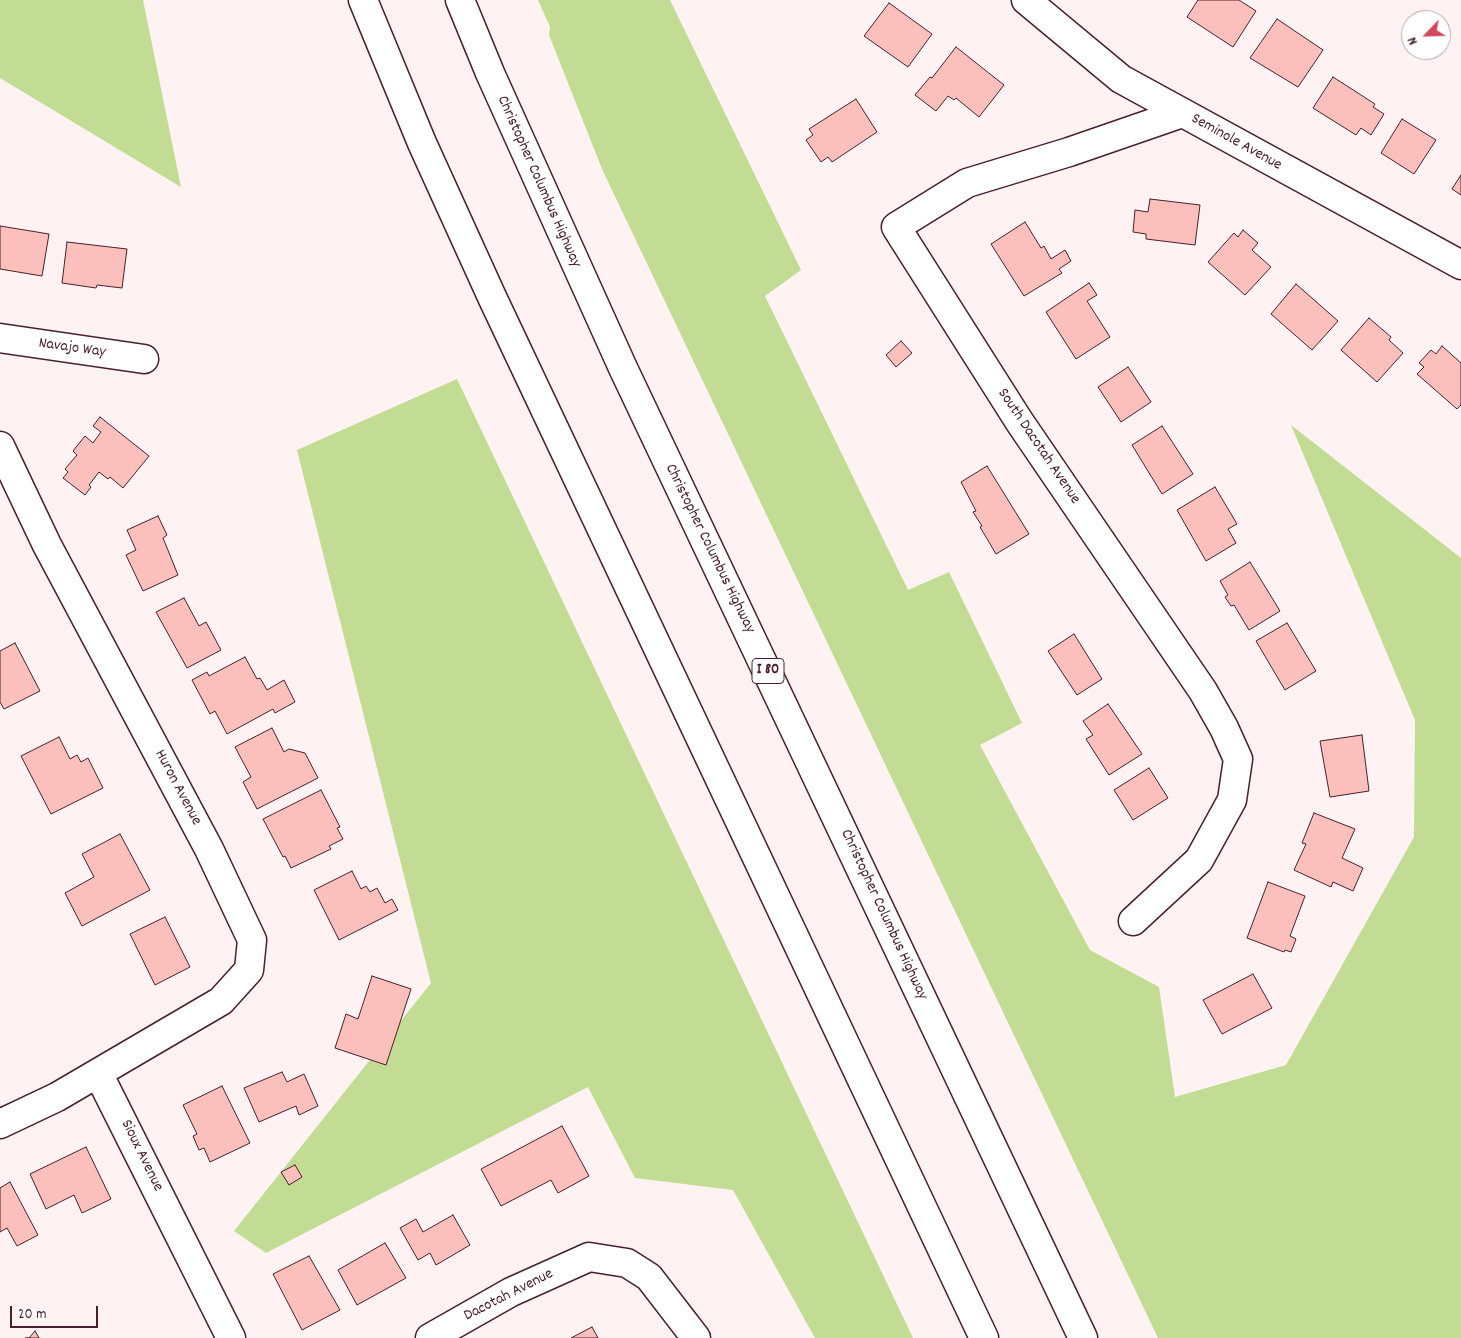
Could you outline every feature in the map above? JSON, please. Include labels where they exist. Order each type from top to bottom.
[{"type":"main road","points":[[363,0],[422,143],[492,297],[984,1338]]},
{"type":"main road","name":"Christopher Columbus Highway","points":[[460,0],[494,82],[623,368],[1083,1338]]},
{"type":"main road","name":"Seminole Avenue","points":[[1026,0],[1121,80],[1461,265]]},
{"type":"main road","name":"South Dacotah Avenue","points":[[1133,921],[1199,860],[1232,800],[1238,759],[1224,728],[1202,691],[1019,421],[896,227],[967,183],[1069,152],[1182,113]]},
{"type":"main road","name":"Navajo Way","points":[[0,338],[144,359]]},
{"type":"main road","name":"Huron Avenue","points":[[0,446],[47,545],[209,849],[252,940],[250,970],[221,1000],[98,1073]]},
{"type":"main road","points":[[0,1124],[57,1097],[98,1073]]},
{"type":"main road","name":"Sioux Avenue","points":[[98,1073],[232,1338]]},
{"type":"main road","name":"Dacotah Avenue","points":[[430,1338],[511,1292],[589,1257],[627,1263],[649,1278],[684,1320],[696,1338]]},
{"type":"green space","points":[[0,0],[143,0],[181,187],[0,78]]},
{"type":"green space","points":[[538,0],[670,0],[801,270],[765,296],[908,590],[949,572],[1022,723],[980,745],[1090,950],[1159,987],[1175,1097],[1286,1065],[1414,837],[1415,720],[1291,425],[1461,558],[1461,1338],[1158,1338],[602,169],[549,35],[550,27]]},
{"type":"green space","points":[[457,379],[913,1338],[815,1338],[733,1190],[635,1178],[588,1087],[266,1253],[234,1231],[431,983],[297,450]]},
{"type":"building","points":[[1198,0],[1239,0],[1256,11],[1233,47],[1187,17]]},
{"type":"building","points":[[889,3],[932,34],[908,67],[864,36]]},
{"type":"building","points":[[1277,19],[1323,50],[1298,87],[1250,58]]},
{"type":"building","points":[[956,47],[1004,85],[979,117],[956,98],[954,100],[948,96],[936,111],[915,95],[930,77],[932,78]]},
{"type":"building","points":[[1333,77],[1375,104],[1373,107],[1384,114],[1371,135],[1361,128],[1356,135],[1313,108]]},
{"type":"building","points":[[856,99],[877,132],[832,162],[828,157],[821,162],[806,140],[813,135],[809,129]]},
{"type":"building","points":[[1402,119],[1436,140],[1414,174],[1381,153]]},
{"type":"building","points":[[1461,175],[1461,195],[1452,189]]},
{"type":"building","points":[[1150,199],[1200,205],[1195,245],[1146,239],[1146,234],[1133,232],[1135,210],[1148,212]]},
{"type":"building","points":[[1025,222],[1041,248],[1044,246],[1051,259],[1065,250],[1071,261],[1059,269],[1062,273],[1024,296],[991,244]]},
{"type":"building","points":[[0,226],[49,234],[42,276],[0,269]]},
{"type":"building","points":[[1243,230],[1258,243],[1252,250],[1271,267],[1245,295],[1208,262],[1234,233],[1238,237]]},
{"type":"building","points":[[67,242],[127,249],[122,288],[97,285],[96,288],[62,283]]},
{"type":"building","points":[[1089,283],[1097,295],[1087,301],[1110,337],[1076,359],[1046,312]]},
{"type":"building","points":[[1296,284],[1338,321],[1312,350],[1271,314]]},
{"type":"building","points":[[1369,318],[1391,337],[1389,340],[1403,353],[1377,382],[1341,350]]},
{"type":"building","points":[[901,341],[912,353],[896,367],[886,355]]},
{"type":"building","points":[[1442,346],[1461,363],[1461,405],[1457,409],[1417,374],[1424,367],[1419,363],[1431,350],[1436,354]]},
{"type":"building","points":[[1128,367],[1151,402],[1121,422],[1098,387]]},
{"type":"building","points":[[100,417],[149,456],[123,488],[110,477],[108,479],[99,472],[89,485],[91,487],[85,495],[63,478],[68,472],[65,469],[77,455],[73,451],[85,436],[93,443],[101,432],[93,426]]},
{"type":"building","points":[[1162,426],[1193,474],[1162,494],[1132,445]]},
{"type":"building","points":[[987,466],[1029,534],[996,554],[980,527],[982,526],[973,512],[976,511],[961,482]]},
{"type":"building","points":[[1215,487],[1237,524],[1228,529],[1236,543],[1206,561],[1177,510]]},
{"type":"building","points":[[158,516],[167,535],[163,538],[178,575],[143,591],[126,555],[136,550],[127,530]]},
{"type":"building","points":[[1250,562],[1280,611],[1249,630],[1234,605],[1231,606],[1225,597],[1228,595],[1220,581]]},
{"type":"building","points":[[184,598],[199,626],[206,622],[221,650],[187,668],[156,612]]},
{"type":"building","points":[[1287,623],[1316,671],[1285,690],[1256,641]]},
{"type":"building","points":[[1074,634],[1102,679],[1077,695],[1048,651]]},
{"type":"building","points":[[15,643],[40,691],[4,709],[0,702],[0,651]]},
{"type":"building","points":[[245,657],[257,679],[260,678],[267,690],[284,680],[295,702],[275,713],[273,709],[227,734],[215,711],[210,714],[192,680],[207,672],[209,676]]},
{"type":"building","points":[[1108,704],[1142,754],[1109,775],[1086,739],[1093,735],[1083,721]]},
{"type":"building","points":[[272,728],[284,752],[289,749],[305,753],[318,778],[257,809],[243,782],[251,777],[235,747]]},
{"type":"building","points":[[1362,735],[1369,791],[1330,797],[1320,741]]},
{"type":"building","points":[[59,737],[70,759],[77,755],[81,762],[88,758],[103,788],[51,814],[21,756]]},
{"type":"building","points":[[1149,768],[1168,798],[1133,820],[1114,790]]},
{"type":"building","points":[[321,790],[340,827],[337,828],[343,839],[329,846],[331,849],[291,868],[263,819]]},
{"type":"building","points":[[1314,813],[1355,829],[1342,858],[1363,868],[1353,891],[1333,882],[1331,887],[1294,870],[1306,844],[1302,843]]},
{"type":"building","points":[[120,834],[150,890],[82,926],[65,893],[94,877],[82,854]]},
{"type":"building","points":[[352,871],[361,889],[366,886],[370,892],[377,888],[385,903],[392,899],[398,910],[339,940],[314,890]]},
{"type":"building","points":[[1268,882],[1305,896],[1290,936],[1296,939],[1291,952],[1285,950],[1284,952],[1247,938]]},
{"type":"building","points":[[165,917],[190,967],[155,985],[130,934]]},
{"type":"building","points":[[1253,974],[1272,1008],[1222,1034],[1203,1000]]},
{"type":"building","points":[[372,976],[411,989],[386,1065],[335,1048],[346,1014],[358,1019]]},
{"type":"building","points":[[282,1072],[287,1082],[304,1074],[318,1106],[299,1115],[296,1106],[259,1122],[244,1088]]},
{"type":"building","points":[[222,1086],[250,1143],[210,1162],[204,1148],[199,1150],[193,1136],[197,1134],[183,1105]]},
{"type":"building","points":[[562,1126],[589,1176],[558,1193],[551,1180],[501,1206],[481,1169]]},
{"type":"building","points":[[86,1147],[111,1199],[82,1213],[74,1195],[46,1209],[30,1174]]},
{"type":"building","points":[[295,1165],[302,1177],[289,1185],[281,1172]]},
{"type":"building","points":[[10,1182],[38,1235],[17,1246],[7,1228],[0,1232],[0,1188]]},
{"type":"building","points":[[453,1215],[470,1245],[436,1265],[430,1253],[418,1260],[400,1228],[416,1219],[423,1232]]},
{"type":"building","points":[[385,1243],[406,1278],[357,1305],[338,1270]]},
{"type":"building","points":[[309,1256],[340,1310],[302,1330],[273,1274]]},
{"type":"building","points":[[592,1327],[598,1338],[571,1338]]},
{"type":"building","points":[[35,1331],[39,1338],[29,1338]]}]
